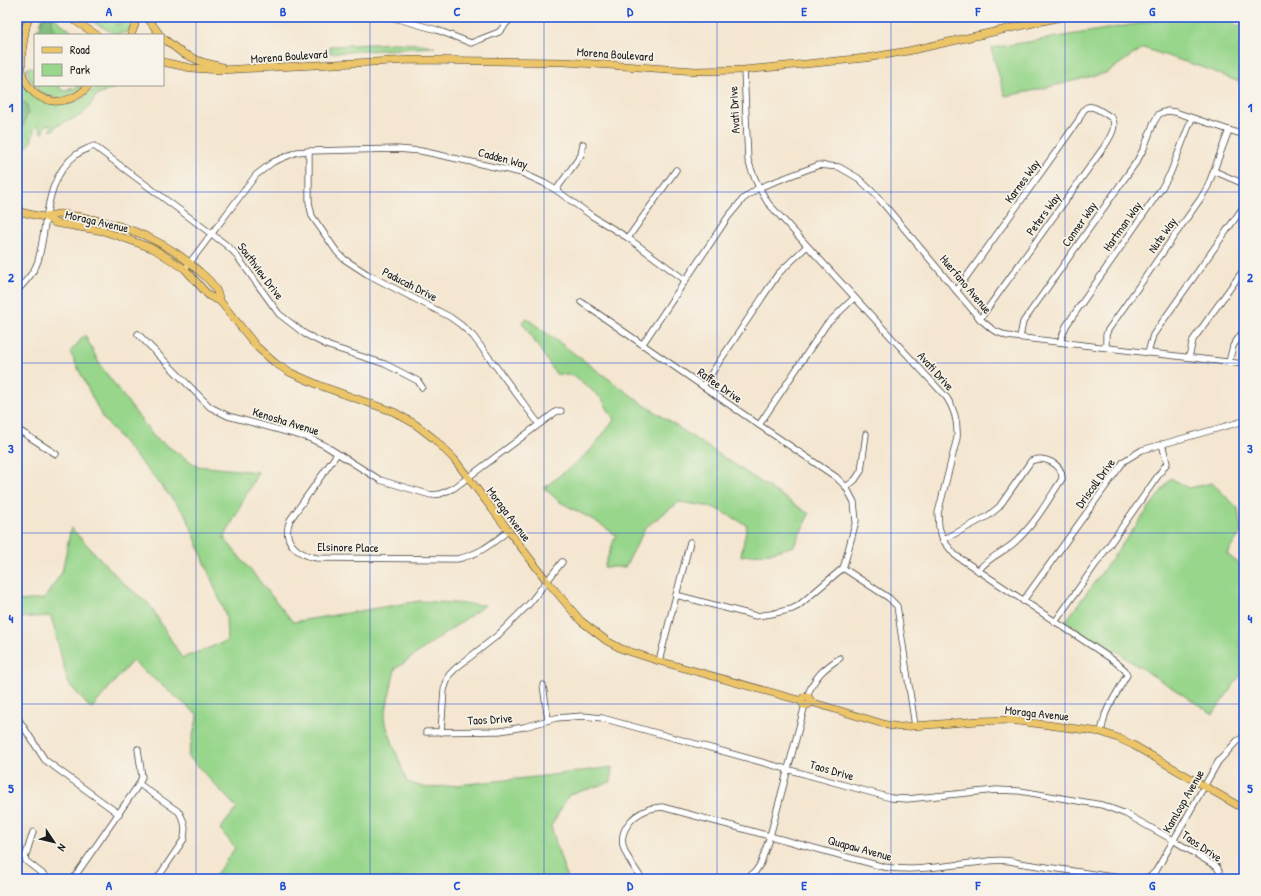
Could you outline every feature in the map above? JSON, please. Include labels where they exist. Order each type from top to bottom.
[{"type":"main road","points":[[17,51],[30,17]]},
{"type":"main road","points":[[69,17],[95,34]]},
{"type":"main road","points":[[131,34],[135,25],[134,17]]},
{"type":"main road","points":[[147,17],[159,34]]},
{"type":"main road","name":"Morena Boulevard","points":[[164,62],[196,68],[234,70],[422,60],[565,62],[696,71],[744,70],[866,58],[908,51],[1061,17]]},
{"type":"main road","points":[[77,23],[84,34]]},
{"type":"main road","points":[[26,26],[22,69],[26,81],[34,92],[45,99],[61,101],[75,98],[88,86]]},
{"type":"main road","points":[[164,39],[182,53],[202,62],[234,70]]},
{"type":"main road","name":"Moraga Avenue","points":[[17,211],[46,217],[55,223],[103,231],[121,236],[154,249],[185,270],[210,296],[220,301]]},
{"type":"main road","name":"Moraga Avenue","points":[[46,217],[59,213],[102,221],[151,238],[169,248],[190,263],[209,280],[216,290],[220,301],[257,347],[275,363],[289,372],[321,386],[394,412],[415,424],[433,438],[454,459],[508,531],[581,622],[607,642],[622,649],[659,660],[887,725],[900,727],[979,720],[1009,720],[1102,732],[1133,745],[1244,809]]},
{"type":"street","points":[[391,17],[437,30],[472,43],[499,32],[512,17]]},
{"type":"street","name":"Avati Drive","points":[[744,70],[748,160],[752,175],[758,188],[768,203],[806,246],[946,398],[950,403],[956,417],[958,428],[957,438],[938,513],[939,527],[943,540],[955,555],[1122,666],[1125,670],[1126,675],[1105,715],[1102,732]]},
{"type":"street","name":"Karnes Way","points":[[957,290],[1078,122],[1084,109],[1087,107],[1093,107],[1112,118]]},
{"type":"street","name":"Conner Way","points":[[1020,337],[1023,322],[1137,161],[1159,114],[1167,111],[1192,118]]},
{"type":"street","name":"Peters Way","points":[[980,320],[1104,147],[1110,137],[1114,124],[1112,118]]},
{"type":"street","points":[[1192,118],[1244,135]]},
{"type":"street","name":"Hartman Way","points":[[1060,342],[1066,326],[1170,174],[1192,118]]},
{"type":"street","name":"Nute Way","points":[[1106,347],[1106,335],[1108,330],[1208,186],[1229,130]]},
{"type":"street","points":[[556,190],[581,155],[583,144]]},
{"type":"street","name":"Southview Drive","points":[[46,217],[50,200],[62,169],[71,159],[88,147],[94,146],[234,252],[279,314],[305,334],[330,346],[385,364],[418,381],[422,387]]},
{"type":"street","name":"Cadden Way","points":[[185,270],[256,176],[273,162],[297,152],[309,150],[398,149],[421,150],[517,171],[544,183],[592,216],[628,238],[686,280]]},
{"type":"street","name":"Paducah Drive","points":[[309,150],[309,202],[312,216],[337,252],[366,274],[461,324],[473,336],[539,424]]},
{"type":"street","name":"Huerfano Avenue","points":[[642,345],[728,217],[743,199],[758,188],[819,165],[839,167],[858,178],[876,195],[957,290],[980,320],[993,330],[1007,336],[1244,364]]},
{"type":"street","points":[[628,238],[676,170]]},
{"type":"street","points":[[1214,171],[1244,184]]},
{"type":"street","points":[[1148,352],[1153,335],[1244,206]]},
{"type":"street","points":[[17,291],[32,273],[37,262],[46,217]]},
{"type":"street","points":[[703,386],[778,274],[806,246]]},
{"type":"street","points":[[1188,358],[1193,340],[1244,269]]},
{"type":"street","points":[[759,425],[826,325],[854,298]]},
{"type":"street","name":"Raffee Drive","points":[[581,302],[836,477],[846,487]]},
{"type":"street","points":[[1229,362],[1233,346],[1244,330]]},
{"type":"street","name":"Kenosha Avenue","points":[[138,334],[210,407],[228,416],[310,438],[324,445],[380,480],[432,495],[440,494],[454,488],[557,411],[561,411]]},
{"type":"street","name":"Driscoll Drive","points":[[1023,601],[1124,461],[1142,450],[1244,421]]},
{"type":"street","points":[[17,429],[56,454]]},
{"type":"street","points":[[676,595],[756,616],[771,614],[798,606],[843,568],[856,521],[854,502],[846,487],[855,480],[861,471],[866,434]]},
{"type":"street","points":[[1055,622],[1167,463],[1162,444]]},
{"type":"street","name":"Elsinore Place","points":[[337,454],[288,525],[287,534],[290,543],[300,553],[318,558],[457,559],[468,557],[482,551],[508,531]]},
{"type":"street","points":[[943,540],[988,516],[999,507],[1031,461],[1036,459],[1047,459],[1052,462],[1061,470],[1062,479],[1033,523],[1016,542],[992,557],[983,564],[978,571]]},
{"type":"street","points":[[659,660],[690,542]]},
{"type":"street","points":[[441,732],[444,690],[449,675],[498,635],[529,604],[562,562]]},
{"type":"street","points":[[843,568],[889,598],[897,606],[915,726]]},
{"type":"street","points":[[746,879],[755,872],[761,863],[770,836],[811,686],[818,675],[826,667],[840,658]]},
{"type":"street","points":[[543,685],[548,720]]},
{"type":"street","name":"Taos Drive","points":[[426,732],[500,731],[524,727],[556,718],[582,716],[602,718],[892,798],[907,799],[996,790],[1020,791],[1102,805],[1126,814],[1173,840],[1217,867],[1219,871]]},
{"type":"street","points":[[17,717],[45,760],[119,814]]},
{"type":"street","name":"Kamloop Avenue","points":[[1145,879],[1150,877],[1156,871],[1218,762],[1225,752],[1244,737]]},
{"type":"street","points":[[73,879],[139,784],[142,777],[138,749]]},
{"type":"street","points":[[139,784],[179,812],[186,828],[184,839],[157,879]]},
{"type":"street","name":"Quapaw Avenue","points":[[642,879],[623,847],[625,829],[634,817],[648,809],[662,807],[896,869],[924,868],[994,860],[1012,861],[1126,879]]},
{"type":"street","points":[[33,832],[25,858],[26,861],[49,879]]},
{"type":"green space","points":[[43,17],[53,17],[51,25],[54,28],[51,34],[36,34],[38,28],[41,26],[40,24]]},
{"type":"green space","points":[[53,17],[75,34],[51,34],[54,28],[51,25]]},
{"type":"green space","points":[[84,17],[114,17],[117,21],[116,25],[122,23],[118,20],[121,18],[125,20],[126,17],[130,17],[131,22],[128,32],[115,34]]},
{"type":"green space","points":[[1179,17],[1223,17],[1244,29],[1244,84],[1207,69],[1143,48],[1106,73],[1005,96],[991,48]]},
{"type":"green space","points":[[395,43],[422,44],[435,47],[330,53],[330,46]]},
{"type":"green space","points":[[32,67],[34,69],[34,84],[29,75],[27,68]]},
{"type":"green space","points":[[19,71],[28,89],[64,104],[77,102],[97,88],[96,86],[119,86],[96,96],[82,115],[56,126],[54,130],[49,130],[52,126],[48,124],[43,129],[44,133],[40,132],[40,128],[38,126],[34,130],[31,143],[22,152],[19,162],[17,163],[17,140],[24,124],[19,98],[17,99],[17,75]]},
{"type":"green space","points":[[35,86],[60,86],[60,89],[69,91],[68,90],[70,87],[72,88],[70,90],[79,86],[86,86],[75,94],[61,98],[47,95]]},
{"type":"green space","points":[[19,98],[27,104],[28,113],[17,140],[17,99]]},
{"type":"green space","points":[[526,318],[640,402],[809,514],[794,546],[770,553],[741,556],[747,525],[713,507],[679,502],[646,527],[625,567],[604,567],[616,535],[597,522],[560,502],[544,488],[589,452],[614,420],[602,399],[575,376],[556,374],[522,322]]},
{"type":"green space","points":[[85,335],[100,365],[154,437],[197,466],[258,472],[224,538],[293,622],[420,601],[485,605],[395,669],[384,719],[407,782],[427,788],[536,777],[612,767],[611,782],[569,795],[551,826],[567,879],[213,879],[235,848],[220,829],[237,808],[188,756],[198,715],[132,661],[91,709],[68,683],[51,616],[17,618],[17,601],[44,599],[62,572],[71,528],[123,583],[149,604],[182,658],[227,641],[226,616],[186,515],[102,417],[70,352]]},
{"type":"green space","points":[[1171,478],[1189,488],[1212,483],[1238,508],[1241,532],[1227,554],[1244,568],[1244,637],[1239,645],[1244,649],[1244,670],[1213,714],[1127,659],[1116,650],[1114,653],[1106,650],[1066,621]]}]
